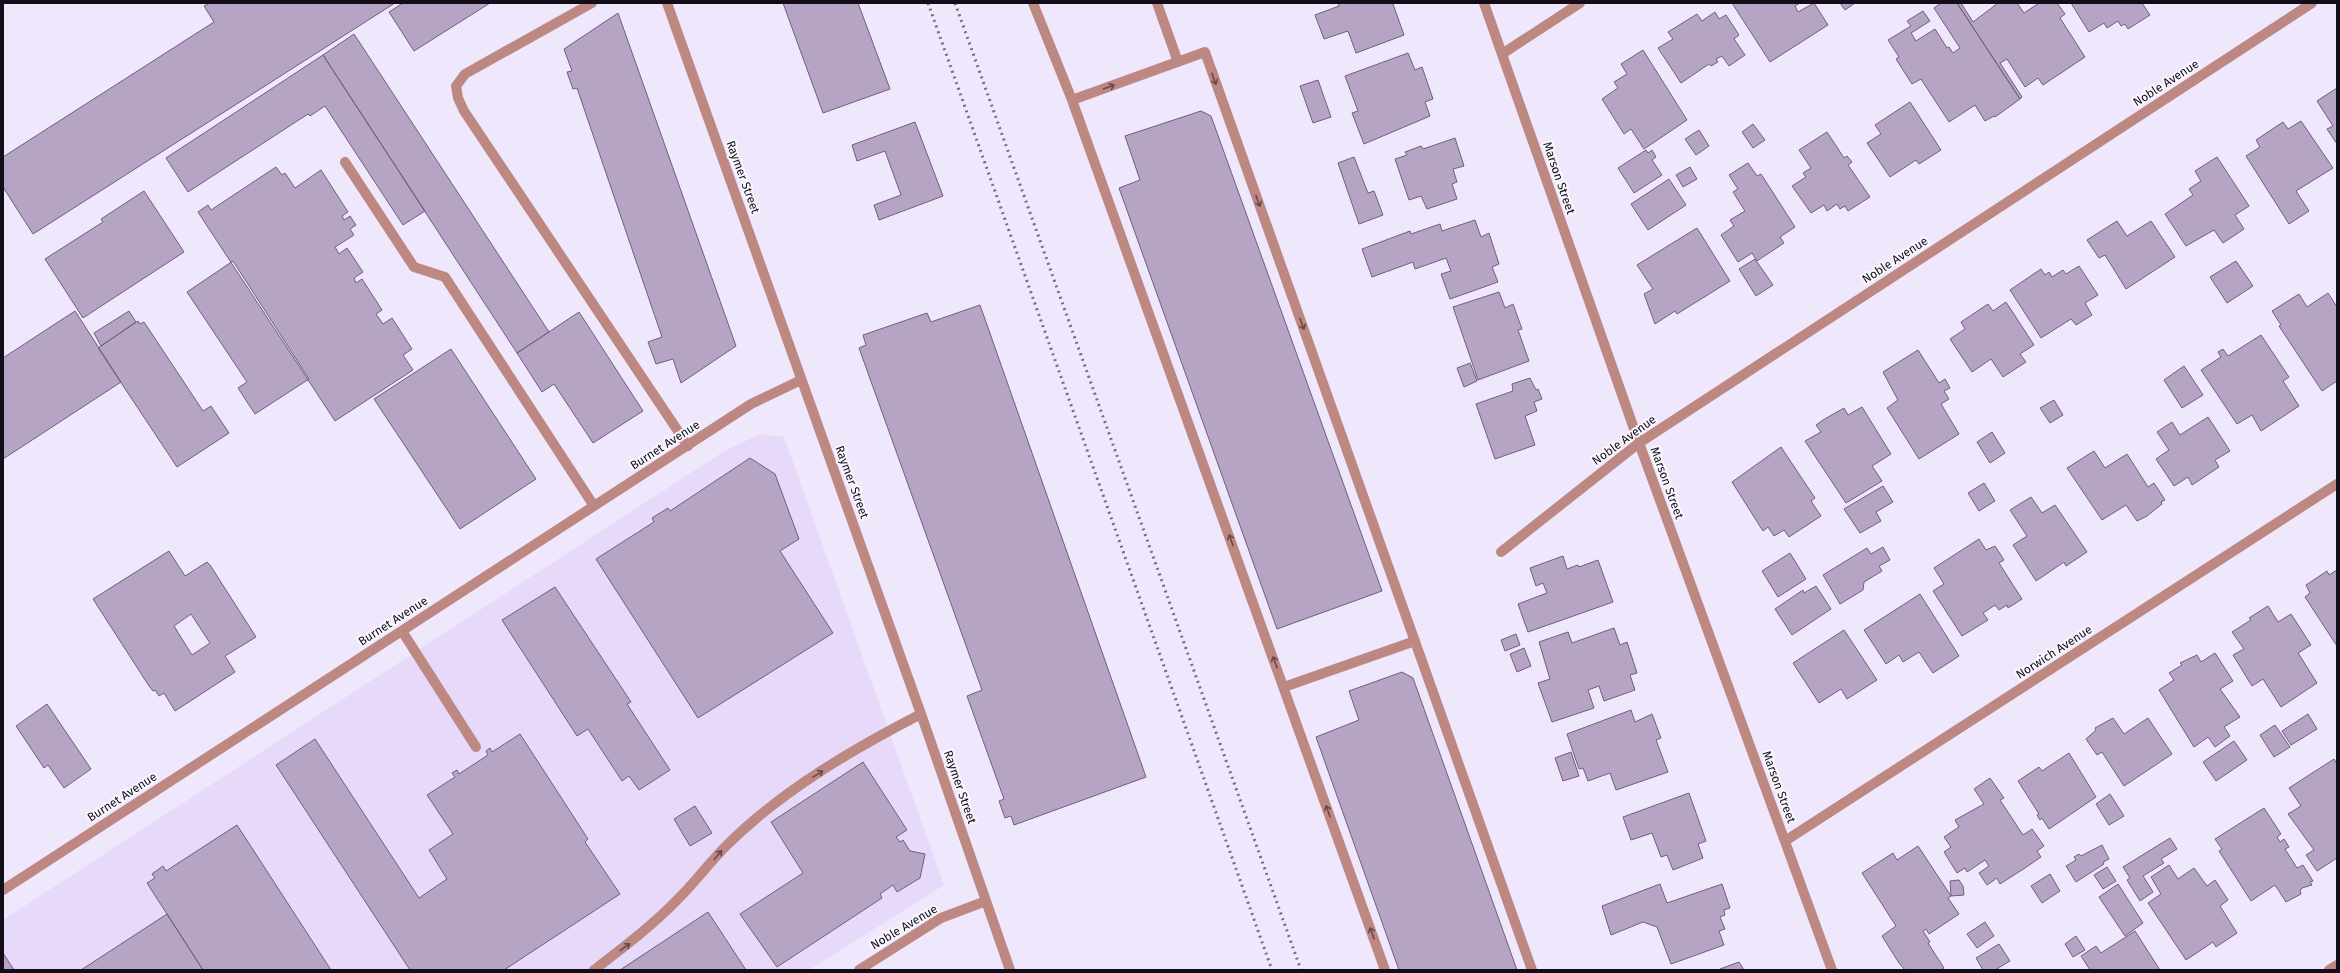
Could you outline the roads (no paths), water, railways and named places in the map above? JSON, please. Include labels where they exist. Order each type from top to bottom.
[{"type":"street","points":[[592,3],[465,74],[456,86],[458,98],[478,131],[688,446]]},
{"type":"street","name":"Raymer Street","points":[[667,3],[921,714],[1010,970]]},
{"type":"street","points":[[1033,3],[1072,100],[1385,970]]},
{"type":"street","points":[[1157,3],[1178,62]]},
{"type":"street","name":"Marson Street","points":[[1484,3],[1639,443],[1832,970]]},
{"type":"street","points":[[1502,54],[1580,3]]},
{"type":"street","name":"Noble Avenue","points":[[1501,552],[1639,443],[2312,3]]},
{"type":"street","points":[[1072,100],[1205,52],[1532,970]]},
{"type":"street","points":[[345,162],[414,267],[446,277],[594,506]]},
{"type":"street","name":"Burnet Avenue","points":[[3,890],[751,404],[801,380]]},
{"type":"street","name":"Norwich Avenue","points":[[1785,841],[2337,484]]},
{"type":"street","points":[[402,631],[476,747]]},
{"type":"street","points":[[1284,687],[1415,641]]},
{"type":"street","points":[[594,970],[640,936],[680,897],[726,846],[761,815],[804,783],[884,733],[921,714]]},
{"type":"street","name":"Noble Avenue","points":[[859,970],[941,918],[986,901]]},
{"type":"street","points":[[2329,970],[2337,965]]},
{"type":"railway","points":[[928,3],[1272,970]]},
{"type":"railway","points":[[955,3],[1301,970]]}]
